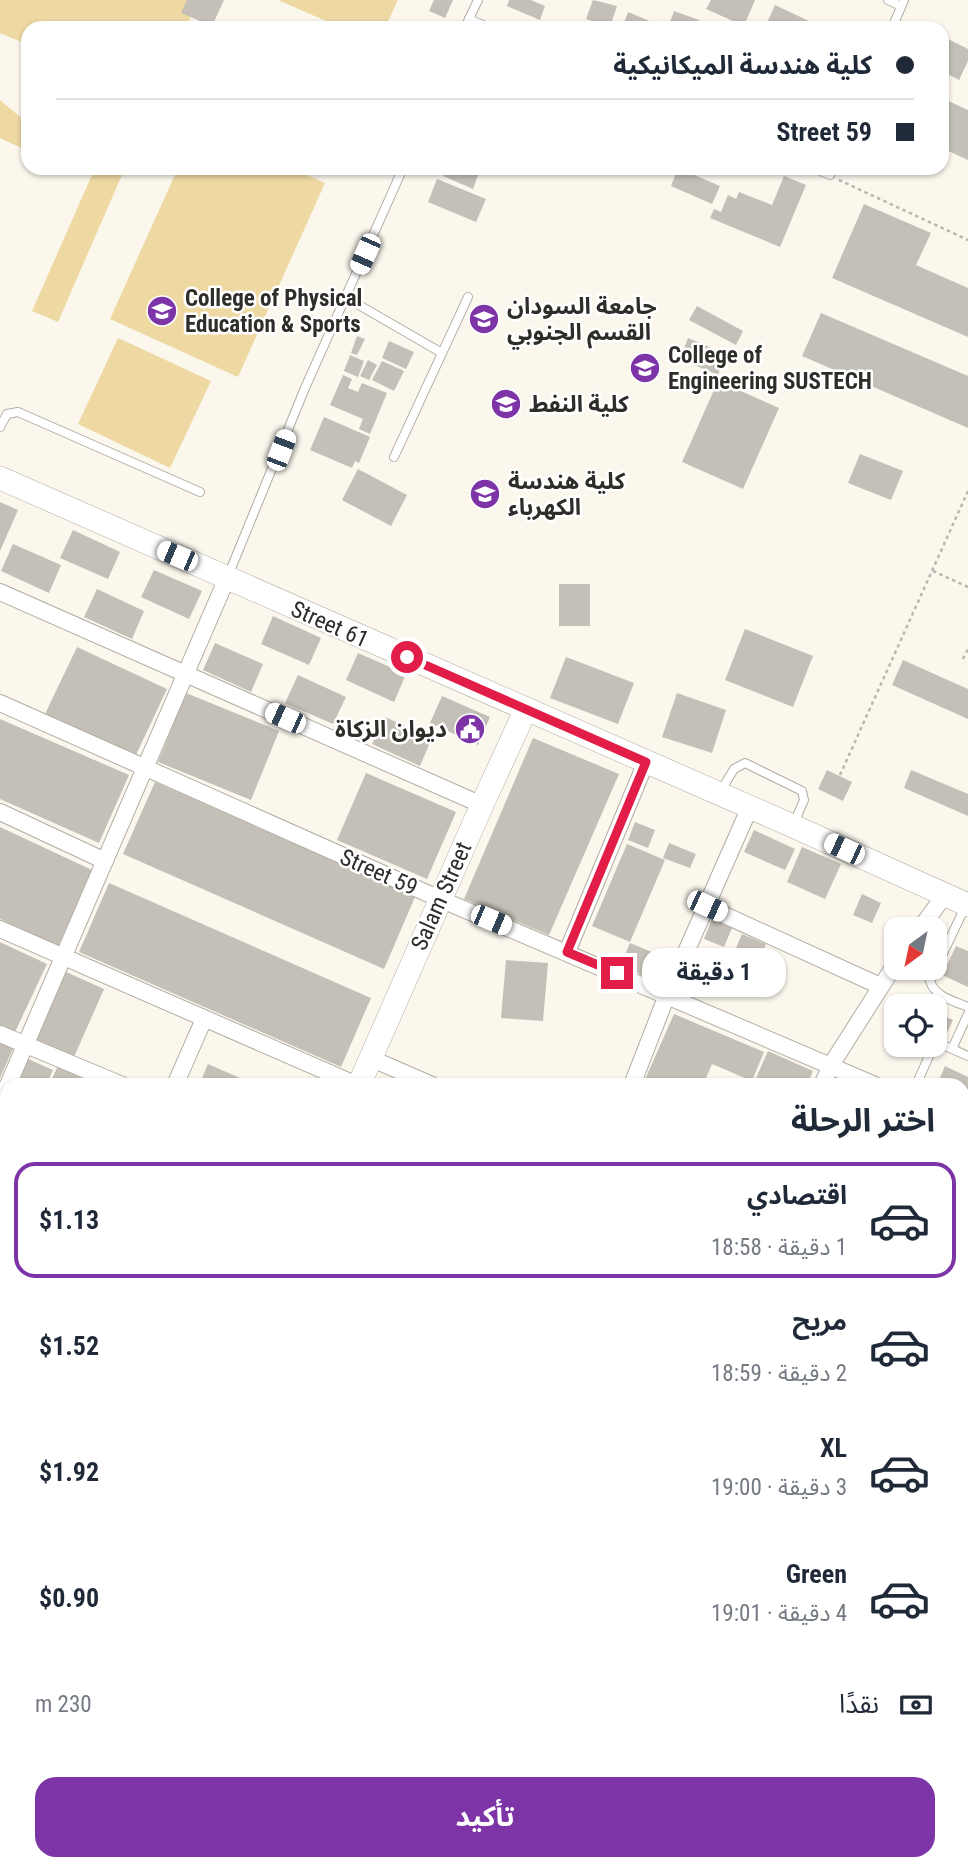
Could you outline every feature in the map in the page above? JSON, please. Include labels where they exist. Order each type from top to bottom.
[{"type":"street","name":"Street 61","points":[[0,478],[967,905]]},
{"type":"street","points":[[11,1078],[227,578]]},
{"type":"street","points":[[0,592],[482,805]]},
{"type":"street","name":"Street 59","points":[[0,703],[440,899],[860,1078]]},
{"type":"street","name":"Salam Street","points":[[361,1078],[527,709]]},
{"type":"street","points":[[567,952],[646,762]]},
{"type":"street","points":[[635,1078],[667,995],[750,807]]},
{"type":"street","points":[[0,812],[105,861]]},
{"type":"street","points":[[928,917],[944,895]]},
{"type":"street","points":[[707,906],[880,986]]},
{"type":"street","points":[[0,929],[342,1078]]},
{"type":"street","points":[[825,1078],[884,980]]},
{"type":"street","points":[[178,1078],[204,1019]]},
{"type":"street","points":[[0,1034],[105,1078]]},
{"type":"street","points":[[370,1058],[416,1078]]},
{"type":"lane","points":[[474,21],[469,19],[478,0]]},
{"type":"lane","points":[[888,0],[903,3],[895,21]]},
{"type":"lane","points":[[227,578],[345,297],[400,175]]},
{"type":"lane","points":[[394,457],[468,296]]},
{"type":"lane","points":[[345,297],[442,353]]},
{"type":"lane","points":[[0,427],[7,414],[18,412],[200,492]]},
{"type":"lane","points":[[719,794],[734,769],[745,764],[802,791],[804,800],[793,826]]},
{"type":"lane","points":[[967,905],[930,981],[932,989],[968,1007]]},
{"type":"lane","points":[[953,1049],[968,1014]]},
{"type":"lane","points":[[947,1047],[968,1056]]},
{"type":"lane","points":[[919,1078],[929,1057]]},
{"type":"path","points":[[837,175],[968,240]]},
{"type":"path","points":[[840,775],[968,491]]},
{"type":"path","points":[[932,571],[968,587]]},
{"type":"path","points":[[963,659],[968,649]]},
{"type":"shaded area","points":[[0,0],[199,0],[189,21],[21,21],[21,42],[0,33]]},
{"type":"shaded area","points":[[278,0],[398,0],[388,21],[326,21]]},
{"type":"shaded area","points":[[0,100],[21,117],[21,148],[0,138]]},
{"type":"shaded area","points":[[92,175],[122,175],[58,322],[32,311]]},
{"type":"shaded area","points":[[175,175],[307,175],[325,183],[238,377],[110,319]]},
{"type":"shaded area","points":[[118,338],[211,381],[170,468],[78,424]]},
{"type":"building","points":[[187,0],[224,0],[214,21],[200,21],[181,13]]},
{"type":"building","points":[[434,0],[453,0],[445,18],[429,11]]},
{"type":"building","points":[[509,0],[531,0],[545,6],[540,20],[507,6]]},
{"type":"building","points":[[593,0],[617,6],[612,21],[586,19]]},
{"type":"building","points":[[711,0],[755,0],[746,21],[733,21],[706,9]]},
{"type":"building","points":[[775,5],[809,21],[768,21]]},
{"type":"building","points":[[674,11],[699,20],[699,21],[670,21]]},
{"type":"building","points":[[628,12],[650,21],[625,21]]},
{"type":"building","points":[[949,40],[968,49],[968,61],[959,80],[949,75]]},
{"type":"building","points":[[949,101],[968,110],[968,160],[949,151]]},
{"type":"building","points":[[444,175],[478,175],[473,189]]},
{"type":"building","points":[[675,175],[694,175],[720,186],[712,204],[671,186]]},
{"type":"building","points":[[784,176],[806,185],[780,247],[710,218],[714,209],[721,212],[728,195],[736,199],[739,192],[772,205]]},
{"type":"building","points":[[437,179],[486,199],[476,222],[428,202]]},
{"type":"building","points":[[864,204],[931,233],[916,265],[968,288],[968,337],[832,278]]},
{"type":"building","points":[[697,306],[743,331],[736,345],[689,320]]},
{"type":"building","points":[[821,313],[968,376],[968,428],[802,356]]},
{"type":"building","points":[[357,336],[365,339],[357,355],[351,353]]},
{"type":"building","points":[[688,338],[726,354],[718,375],[680,359]]},
{"type":"building","points":[[389,341],[414,352],[406,369],[382,358]]},
{"type":"building","points":[[350,355],[364,361],[358,377],[344,371]]},
{"type":"building","points":[[368,360],[377,365],[369,380],[360,376]]},
{"type":"building","points":[[382,361],[404,371],[394,391],[372,380]]},
{"type":"building","points":[[343,375],[352,379],[348,388],[358,392],[362,383],[387,393],[370,434],[359,429],[363,419],[330,405]]},
{"type":"building","points":[[718,381],[779,408],[743,489],[682,462]]},
{"type":"building","points":[[324,417],[370,437],[359,463],[355,461],[352,468],[310,450]]},
{"type":"building","points":[[860,454],[903,471],[891,500],[848,483]]},
{"type":"building","points":[[358,469],[407,495],[391,526],[342,500]]},
{"type":"building","points":[[0,502],[18,510],[0,551]]},
{"type":"building","points":[[73,530],[120,552],[108,579],[60,558]]},
{"type":"building","points":[[13,544],[61,565],[49,593],[1,571]]},
{"type":"building","points":[[154,570],[202,591],[189,619],[141,597]]},
{"type":"building","points":[[559,584],[590,584],[590,626],[559,626]]},
{"type":"building","points":[[97,589],[144,611],[132,639],[84,617]]},
{"type":"building","points":[[273,616],[321,638],[309,665],[261,644]]},
{"type":"building","points":[[745,629],[813,656],[793,707],[725,680]]},
{"type":"building","points":[[215,643],[263,664],[251,692],[203,670]]},
{"type":"building","points":[[77,647],[167,689],[135,757],[45,714]]},
{"type":"building","points":[[358,653],[406,674],[394,702],[346,680]]},
{"type":"building","points":[[566,657],[634,683],[618,724],[550,698]]},
{"type":"building","points":[[903,660],[968,689],[968,719],[892,685]]},
{"type":"building","points":[[298,675],[346,697],[333,724],[285,703]]},
{"type":"building","points":[[186,693],[279,731],[251,800],[158,762]]},
{"type":"building","points":[[677,693],[726,710],[712,753],[662,737]]},
{"type":"building","points":[[442,696],[490,717],[478,745],[430,723]]},
{"type":"building","points":[[385,717],[432,738],[420,766],[372,744]]},
{"type":"building","points":[[0,719],[129,775],[99,843],[0,799]]},
{"type":"building","points":[[533,738],[619,774],[549,935],[464,899]]},
{"type":"building","points":[[827,770],[852,782],[843,801],[818,789]]},
{"type":"building","points":[[911,770],[968,794],[968,816],[904,788]]},
{"type":"building","points":[[366,773],[456,812],[427,879],[337,840]]},
{"type":"building","points":[[155,782],[415,897],[384,969],[123,854]]},
{"type":"building","points":[[635,822],[655,830],[648,848],[628,840]]},
{"type":"building","points":[[0,827],[92,870],[58,946],[0,919]]},
{"type":"building","points":[[754,830],[795,849],[785,870],[744,852]]},
{"type":"building","points":[[669,843],[696,854],[690,868],[663,858]]},
{"type":"building","points":[[627,844],[665,860],[630,942],[592,926]]},
{"type":"building","points":[[802,847],[841,864],[825,899],[787,882]]},
{"type":"building","points":[[109,883],[371,998],[341,1067],[79,952]]},
{"type":"building","points":[[862,894],[881,903],[872,923],[853,915]]},
{"type":"building","points":[[712,919],[732,928],[724,947],[704,939]]},
{"type":"building","points":[[742,934],[766,944],[751,979],[727,969]]},
{"type":"building","points":[[0,942],[47,964],[15,1032],[0,1025]]},
{"type":"building","points":[[630,943],[659,955],[650,978],[620,966]]},
{"type":"building","points":[[956,946],[968,951],[968,987],[947,977],[947,965]]},
{"type":"building","points":[[506,960],[548,963],[543,1021],[501,1018]]},
{"type":"building","points":[[66,972],[104,989],[74,1057],[35,1039]]},
{"type":"building","points":[[674,1014],[764,1052],[753,1078],[745,1078],[712,1064],[706,1078],[646,1078]]},
{"type":"building","points":[[947,1017],[953,1020],[947,1033]]},
{"type":"building","points":[[0,1037],[15,1044],[0,1078]]},
{"type":"building","points":[[768,1051],[813,1071],[810,1078],[756,1078]]},
{"type":"building","points":[[26,1058],[53,1070],[49,1078],[17,1078]]},
{"type":"building","points":[[208,1064],[240,1078],[202,1078]]},
{"type":"building","points":[[58,1066],[81,1078],[52,1078]]},
{"type":"building","points":[[945,1066],[968,1077],[968,1078],[940,1078]]},
{"type":"place","name":"College of Physical Education & Sports","points":[[162,311]]},
{"type":"place","name":"جامعة السودان القسم الجنوبي","points":[[484,319]]},
{"type":"place","name":"College of Engineering SUSTECH","points":[[645,368]]},
{"type":"place","name":"كلية النفط","points":[[506,404]]},
{"type":"place","name":"كلية هندسة الكهرباء","points":[[485,494]]},
{"type":"place","name":"ديوان الزكاة","points":[[470,729]]},
{"type":"route","points":[[407,657],[646,762],[567,952],[617,973]]}]
